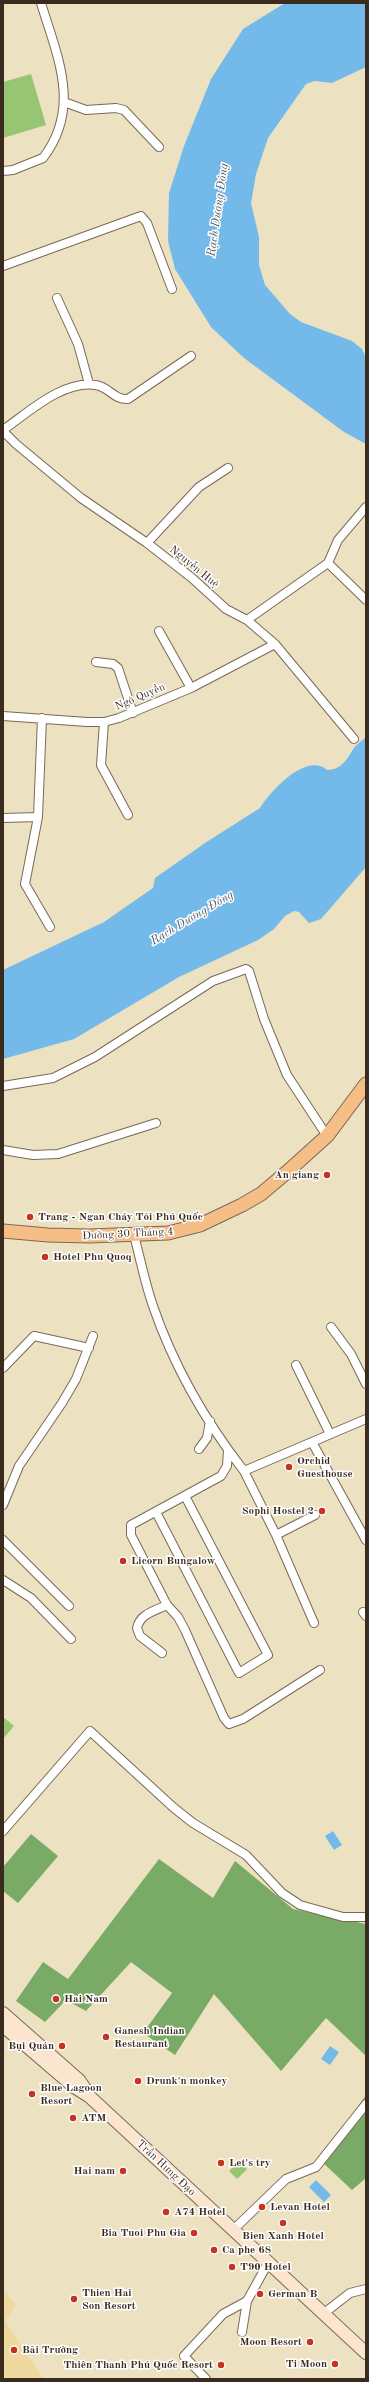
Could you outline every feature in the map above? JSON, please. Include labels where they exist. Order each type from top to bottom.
[{"type":"main road","name":"Đường 30 Tháng 4","points":[[3,1231],[48,1235],[134,1235],[168,1233],[189,1229],[242,1205],[261,1194],[327,1136],[366,1084]]},
{"type":"main road","name":"Trần Hưng Đạo","points":[[3,2013],[79,2080],[90,2097]]},
{"type":"main road","name":"Trần Hưng Đạo","points":[[3,2026],[74,2086],[90,2097],[366,2353]]},
{"type":"street","points":[[3,171],[13,170],[43,158],[57,129],[64,102],[63,77],[41,3]]},
{"type":"street","points":[[64,102],[86,110],[116,108],[124,110],[159,147]]},
{"type":"street","points":[[3,266],[141,216],[147,223],[172,290]]},
{"type":"street","points":[[57,298],[78,344],[89,384]]},
{"type":"street","points":[[3,431],[57,394],[71,388],[89,384],[105,387],[116,398],[128,399],[191,356]]},
{"type":"street","name":"Nguyễn Huệ","points":[[3,431],[81,498],[147,543],[192,578],[226,609],[247,620],[275,644],[354,739]]},
{"type":"street","points":[[147,543],[199,487],[228,468]]},
{"type":"street","points":[[247,620],[328,563],[338,540],[366,507]]},
{"type":"street","points":[[328,563],[366,600]]},
{"type":"street","points":[[159,631],[190,688]]},
{"type":"street","name":"Ngô Quyền","points":[[3,716],[104,722],[133,712],[190,688],[275,644]]},
{"type":"street","points":[[96,662],[113,664],[118,668],[133,712]]},
{"type":"street","points":[[42,718],[38,817],[25,884],[50,926]]},
{"type":"street","points":[[104,722],[102,765],[128,815]]},
{"type":"street","points":[[3,818],[38,817]]},
{"type":"street","points":[[3,1086],[53,1078],[95,1057],[213,981],[246,969],[249,971],[264,1020],[287,1075],[327,1136]]},
{"type":"street","points":[[3,1150],[33,1155],[58,1154],[156,1123]]},
{"type":"street","points":[[134,1235],[152,1306],[172,1353],[210,1421],[228,1450],[244,1471],[276,1535],[314,1623]]},
{"type":"street","points":[[331,1327],[351,1354],[366,1384]]},
{"type":"street","points":[[3,1368],[34,1336],[89,1348]]},
{"type":"street","points":[[3,1505],[19,1466],[62,1403],[89,1348],[93,1336]]},
{"type":"street","points":[[296,1365],[330,1434]]},
{"type":"street","points":[[244,1471],[366,1419]]},
{"type":"street","points":[[199,1449],[207,1438],[210,1421]]},
{"type":"street","points":[[312,1442],[366,1540]]},
{"type":"street","points":[[228,1450],[227,1466],[221,1476],[131,1525],[131,1535],[167,1605],[178,1617],[185,1630],[224,1718],[229,1724],[243,1719],[320,1670]]},
{"type":"street","points":[[156,1512],[239,1673],[268,1655],[185,1496]]},
{"type":"street","points":[[276,1535],[315,1515]]},
{"type":"street","points":[[3,1540],[69,1606]]},
{"type":"street","points":[[3,1580],[30,1598],[71,1638]]},
{"type":"street","points":[[162,1653],[140,1636],[137,1628],[140,1619],[145,1615],[167,1605]]},
{"type":"street","points":[[3,1831],[90,1731],[174,1808],[193,1823],[246,1855],[282,1893],[300,1905],[343,1917],[366,1917]]},
{"type":"street","points":[[233,2230],[286,2179],[316,2167],[366,2104]]},
{"type":"street","points":[[242,2332],[247,2301],[268,2263]]},
{"type":"street","points":[[324,2314],[350,2293],[366,2289]]},
{"type":"street","points":[[206,2379],[184,2356],[223,2314],[247,2301]]},
{"type":"green space","points":[[31,74],[46,125],[3,138],[3,82]]},
{"type":"green space","points":[[3,1717],[14,1726],[3,1739]]},
{"type":"green space","points":[[31,1834],[58,1856],[18,1903],[3,1891],[3,1867]]},
{"type":"green space","points":[[159,1859],[213,1898],[235,1861],[293,1909],[366,1924],[366,2056],[326,2018],[281,2071],[214,1994],[175,2055],[143,2033],[172,1993],[131,1962],[86,2011],[66,2000],[45,2022],[16,2001],[43,1962],[68,1979]]},
{"type":"green space","points":[[366,2095],[366,2178],[352,2190],[320,2160]]},
{"type":"green space","points":[[239,2161],[247,2169],[237,2179],[229,2171]]},
{"type":"sand","name":"Bãi Trường","points":[[3,2291],[16,2304],[5,2321],[44,2379],[3,2379]]},
{"type":"water","name":"Rạch Dương Đông","points":[[285,3],[366,3],[366,67],[332,83],[315,81],[306,84],[268,138],[256,174],[251,203],[259,237],[259,265],[265,285],[290,314],[301,322],[352,341],[362,349],[366,358],[366,444],[344,432],[244,358],[211,327],[175,269],[168,241],[169,193],[184,146],[211,79],[243,29]]},
{"type":"water","name":"Rạch Dương Đông","points":[[366,737],[366,867],[321,919],[309,923],[299,912],[294,911],[285,916],[274,929],[258,940],[179,977],[74,1039],[3,1059],[3,970],[104,922],[153,888],[155,878],[205,843],[260,808],[272,792],[290,776],[309,766],[319,766],[327,770],[332,770],[339,767],[355,747]]},
{"type":"water","points":[[333,1831],[342,1845],[334,1850],[325,1836]]},
{"type":"water","points":[[330,2046],[339,2052],[330,2065],[321,2059]]},
{"type":"water","points":[[316,2180],[331,2195],[324,2202],[309,2187]]},
{"type":"place","name":"An giang","points":[[327,1175]]},
{"type":"place","name":"Trang - Ngan Cháy Tỏi Phú Quốc","points":[[30,1217]]},
{"type":"place","name":"Hotel Phu Quoq","points":[[45,1257]]},
{"type":"place","name":"Orchid Guesthouse","points":[[289,1467]]},
{"type":"place","name":"Sophi Hostel 2","points":[[322,1511]]},
{"type":"place","name":"Licorn Bungalow","points":[[123,1561]]},
{"type":"place","name":"Hai Nam","points":[[56,1999]]},
{"type":"place","name":"Ganesh Indian Restaurant","points":[[106,2037]]},
{"type":"place","name":"Bụi Quán","points":[[62,2046]]},
{"type":"place","name":"Drunk'n monkey","points":[[138,2081]]},
{"type":"place","name":"Blue Lagoon Resort","points":[[32,2094]]},
{"type":"place","name":"ATM","points":[[73,2118]]},
{"type":"place","name":"Let's try","points":[[221,2163]]},
{"type":"place","name":"Hai nam","points":[[123,2171]]},
{"type":"place","name":"Levan Hotel","points":[[262,2207]]},
{"type":"place","name":"A74 Hotel","points":[[166,2212]]},
{"type":"place","name":"Bien Xanh Hotel","points":[[283,2223]]},
{"type":"place","name":"Bia Tuoi Phu Gia","points":[[194,2233]]},
{"type":"place","name":"Ca phe 68","points":[[214,2250]]},
{"type":"place","name":"T90 Hotel","points":[[232,2267]]},
{"type":"place","name":"German B","points":[[260,2294]]},
{"type":"place","name":"Thien Hai Son Resort","points":[[74,2299]]},
{"type":"place","name":"Moon Resort","points":[[310,2342]]},
{"type":"place","name":"Bãi Trường","points":[[14,2350]]},
{"type":"place","name":"Ti Moon","points":[[335,2364]]},
{"type":"place","name":"Thiên Thanh Phú Quốc Resort","points":[[221,2365]]}]
